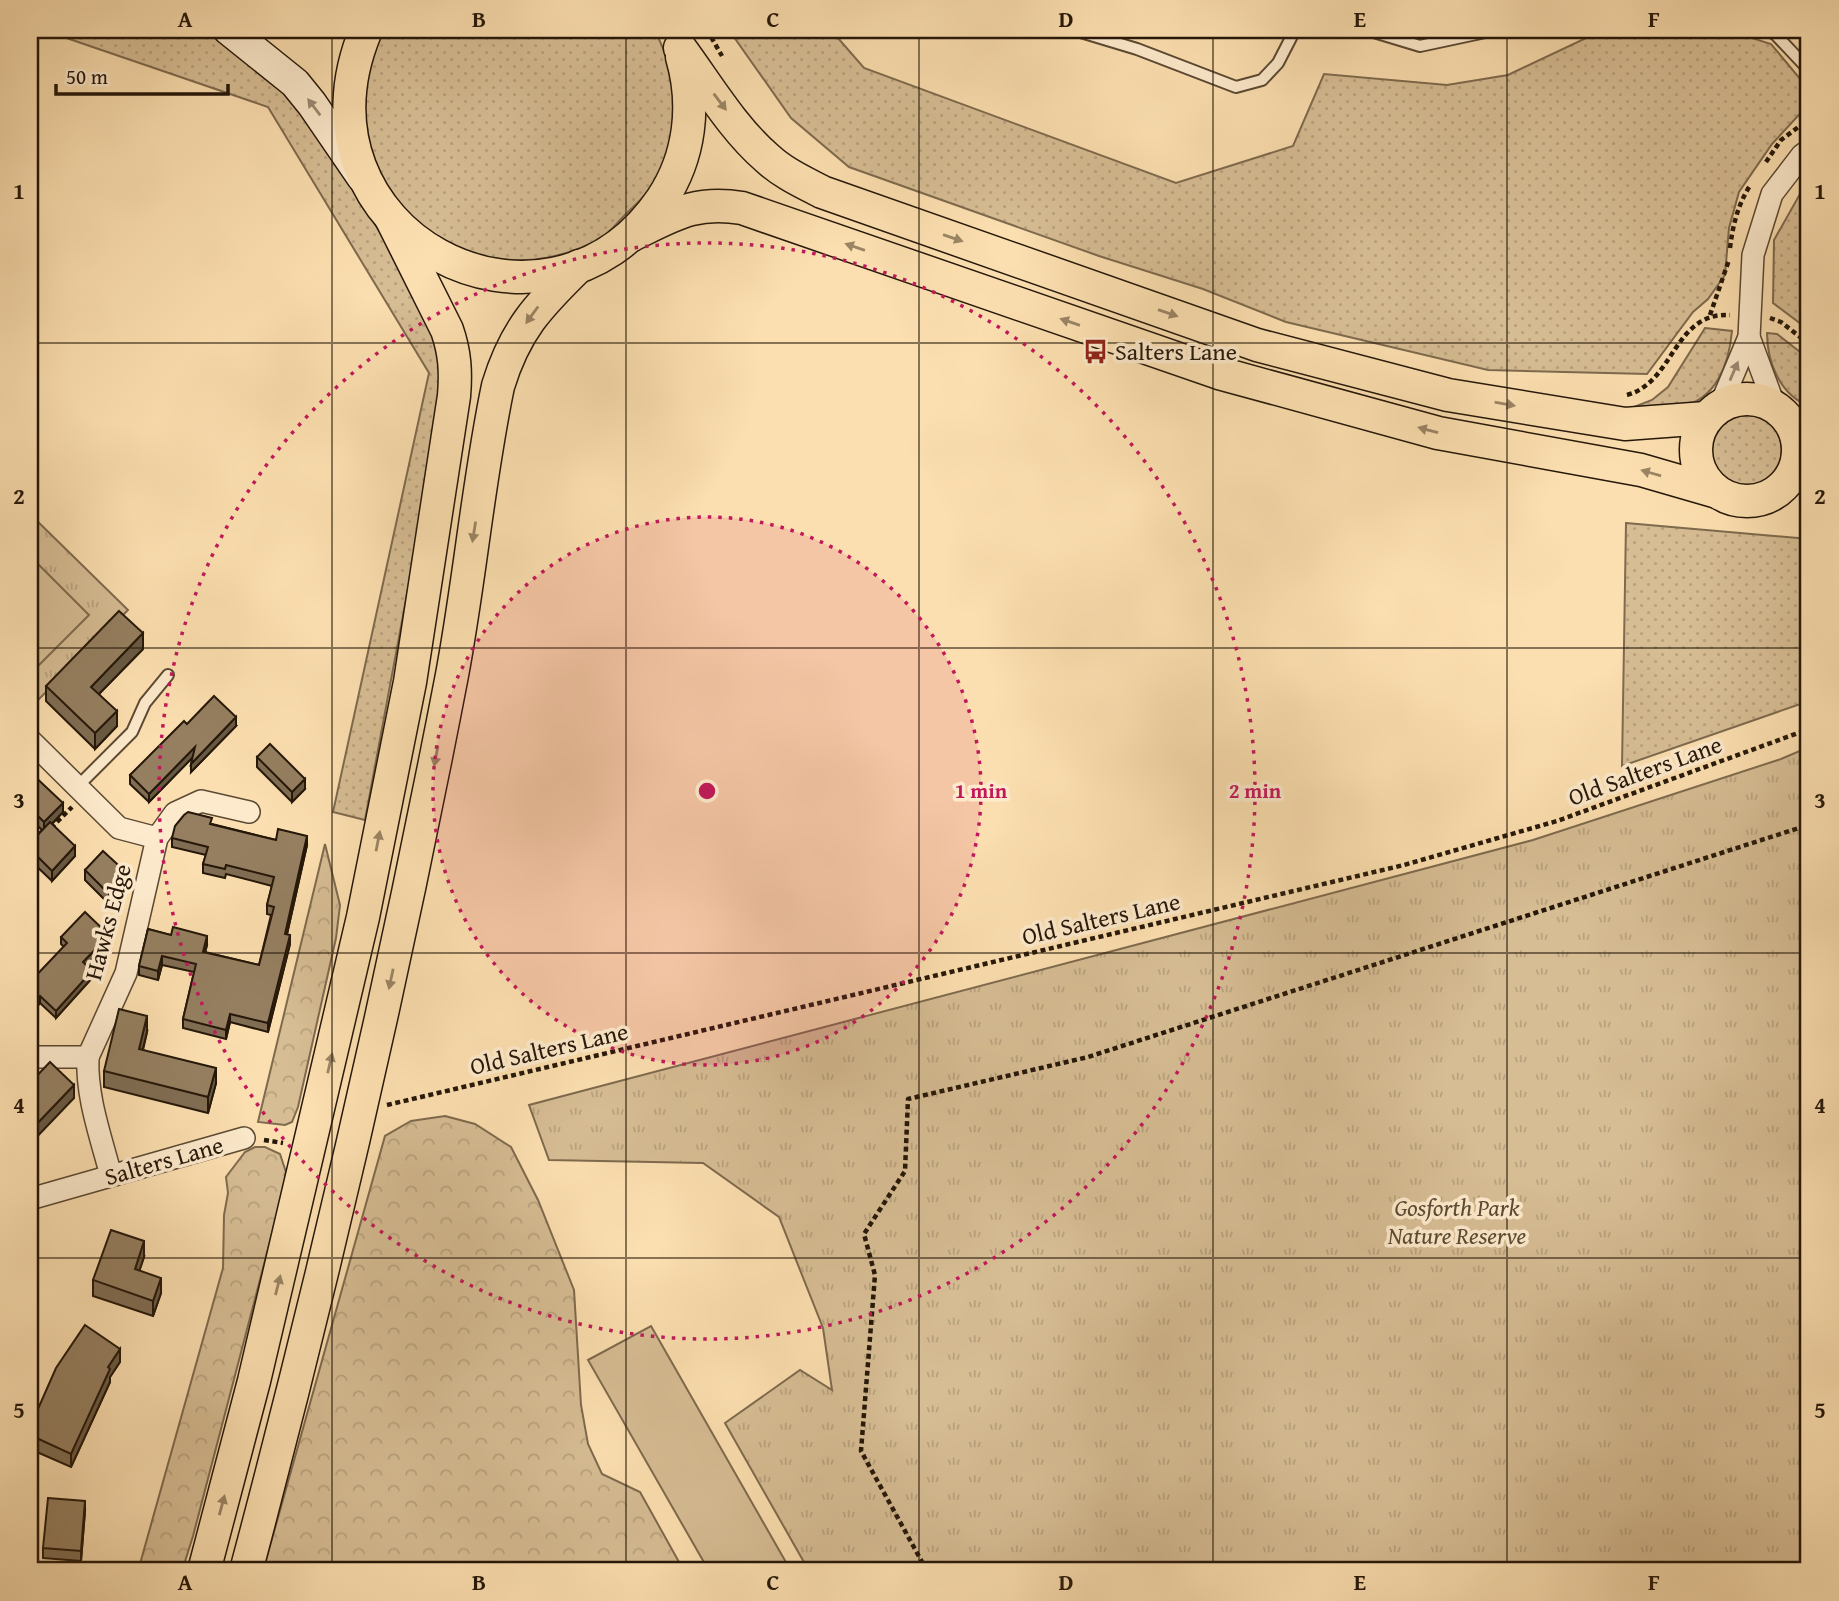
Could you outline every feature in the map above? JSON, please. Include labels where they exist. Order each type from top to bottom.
[{"type":"main road","points":[[204,1571],[261,1354],[363,917],[410,682],[456,368],[454,348],[447,330],[391,218],[313,104],[295,83],[229,30]]},
{"type":"main road","points":[[366,30],[357,52],[348,104],[356,158],[367,183]]},
{"type":"main road","points":[[391,218],[412,239],[437,255],[473,270],[492,274],[522,277],[551,274],[579,266],[616,247],[632,235],[652,213],[668,189],[680,163],[688,134],[690,105],[687,76],[676,39]]},
{"type":"main road","points":[[676,39],[746,137],[790,176],[822,192],[1257,345],[1448,395],[1625,424],[1713,412],[1746,398],[1759,400],[1790,414],[1798,439],[1794,471],[1786,484],[1772,495]]},
{"type":"main road","points":[[632,235],[680,212],[702,205],[742,208],[1219,373],[1438,433],[1642,470],[1717,492],[1738,501],[1758,500],[1809,486]]},
{"type":"main road","points":[[246,1571],[297,1380],[365,1100],[453,670],[498,386],[507,357],[519,334],[538,306],[579,266]]},
{"type":"main road","points":[[1713,412],[1697,438],[1696,461],[1703,477],[1717,492]]},
{"type":"street","points":[[1713,412],[1749,337],[1753,255],[1772,194],[1802,155],[1809,150]]},
{"type":"street","points":[[1749,337],[1790,414]]},
{"type":"street","name":"Hawks Edge","points":[[30,740],[119,828],[157,838]]},
{"type":"street","name":"Hawks Edge","points":[[111,1176],[91,1101],[88,1057],[127,973],[157,838],[175,813],[201,801],[249,811]]},
{"type":"street","points":[[30,1057],[88,1057]]},
{"type":"street","name":"Salters Lane","points":[[30,1199],[244,1138]]},
{"type":"lane","points":[[1074,30],[1138,49],[1236,87],[1262,80],[1278,63],[1295,30]]},
{"type":"lane","points":[[1367,30],[1420,46],[1495,30]]},
{"type":"lane","points":[[1765,30],[1775,34],[1809,70]]},
{"type":"lane","points":[[81,790],[132,732],[145,703],[168,675]]},
{"type":"path","points":[[706,30],[726,64]]},
{"type":"path","points":[[1618,397],[1648,385],[1696,324],[1710,315],[1725,314]]},
{"type":"path","points":[[1770,318],[1781,322],[1809,344]]},
{"type":"path","name":"Old Salters Lane","points":[[389,1105],[1405,865],[1557,821],[1809,729]]},
{"type":"path","points":[[48,831],[81,790]]},
{"type":"path","points":[[928,1571],[861,1451],[875,1275],[864,1234],[905,1171],[908,1099],[1088,1058],[1792,830],[1805,826],[1809,829]]},
{"type":"path","name":"Salters Lane","points":[[244,1138],[289,1143]]},
{"type":"green space","points":[[43,30],[203,30],[282,86],[311,119],[427,310],[447,379],[365,820],[333,812],[429,373],[268,107]]},
{"type":"green space","points":[[384,30],[654,30],[663,48],[673,88],[672,129],[662,168],[647,193],[607,234],[573,251],[546,258],[490,258],[439,238],[416,222],[395,200],[380,172],[368,137],[365,119],[367,82]]},
{"type":"green space","points":[[729,30],[831,30],[864,68],[1176,183],[1293,146],[1324,74],[1447,85],[1508,75],[1603,30],[1727,30],[1771,44],[1806,86],[1809,104],[1772,144],[1739,192],[1729,228],[1725,275],[1708,299],[1693,312],[1647,374],[1488,370],[1286,322],[1203,289],[1099,256],[849,167],[791,118]]},
{"type":"green space","points":[[1809,178],[1809,330],[1773,303],[1774,240]]},
{"type":"green space","points":[[1705,328],[1732,331],[1724,368],[1711,389],[1692,403],[1679,407],[1629,409],[1652,400],[1668,387]]},
{"type":"green space","points":[[1767,333],[1777,334],[1809,359],[1809,406],[1790,394],[1777,376],[1769,355]]},
{"type":"green space","points":[[1755,415],[1774,425],[1782,437],[1782,465],[1774,477],[1762,485],[1741,487],[1722,477],[1714,465],[1712,444],[1722,425],[1734,417]]},
{"type":"green space","points":[[30,514],[128,610],[30,708]]},
{"type":"green space","points":[[1626,523],[1809,539],[1809,701],[1622,766]]},
{"type":"green space","points":[[30,556],[89,615],[30,674]]},
{"type":"green space","name":"Gosforth Park Nature Reserve","points":[[1809,747],[1809,1571],[809,1571],[725,1423],[800,1370],[832,1390],[823,1328],[779,1217],[703,1163],[549,1160],[529,1105],[1533,840],[1781,759]]},
{"type":"green space","points":[[325,844],[340,905],[336,938],[298,1107],[292,1122],[285,1125],[258,1122]]},
{"type":"green space","points":[[445,1116],[475,1124],[511,1147],[538,1200],[574,1290],[581,1405],[588,1444],[602,1474],[640,1492],[684,1571],[263,1571],[385,1136],[411,1121]]},
{"type":"green space","points":[[255,1147],[265,1147],[280,1154],[286,1172],[285,1184],[193,1536],[182,1571],[138,1571],[223,1268],[224,1215],[228,1193],[226,1177],[245,1152]]},
{"type":"green space","points":[[651,1326],[791,1571],[709,1571],[588,1360]]},
{"type":"building","points":[[119,611],[143,633],[91,687],[117,711],[95,733],[46,686]]},
{"type":"building","points":[[214,696],[236,717],[191,764],[195,747],[149,794],[130,775],[184,721],[187,724]]},
{"type":"building","points":[[270,744],[305,779],[292,792],[257,757]]},
{"type":"building","points":[[30,772],[63,803],[44,822],[30,808]]},
{"type":"building","points":[[188,812],[212,818],[210,824],[276,840],[278,829],[307,836],[285,934],[290,935],[268,1023],[230,1014],[226,1030],[183,1019],[196,964],[162,956],[158,971],[139,966],[148,929],[171,935],[173,927],[207,936],[203,952],[259,965],[274,907],[267,905],[274,877],[226,865],[225,869],[203,864],[208,847],[172,838],[175,826]]},
{"type":"building","points":[[50,822],[75,846],[52,871],[30,849],[30,843]]},
{"type":"building","points":[[103,851],[128,874],[109,894],[85,870]]},
{"type":"building","points":[[85,912],[109,935],[83,962],[92,971],[56,1011],[40,996],[30,1007],[30,982],[67,943],[61,937]]},
{"type":"building","points":[[119,1009],[147,1016],[139,1049],[216,1068],[208,1097],[104,1071]]},
{"type":"building","points":[[50,1062],[74,1085],[30,1131],[30,1083]]},
{"type":"building","points":[[111,1230],[144,1241],[135,1269],[161,1278],[153,1301],[93,1280]]},
{"type":"building","points":[[85,1325],[120,1349],[108,1367],[110,1369],[71,1454],[30,1435],[30,1427],[56,1368]]},
{"type":"building","points":[[48,1498],[85,1501],[81,1551],[43,1548]]},
{"type":"place","name":"Salters Lane","points":[[1095,352]]}]
